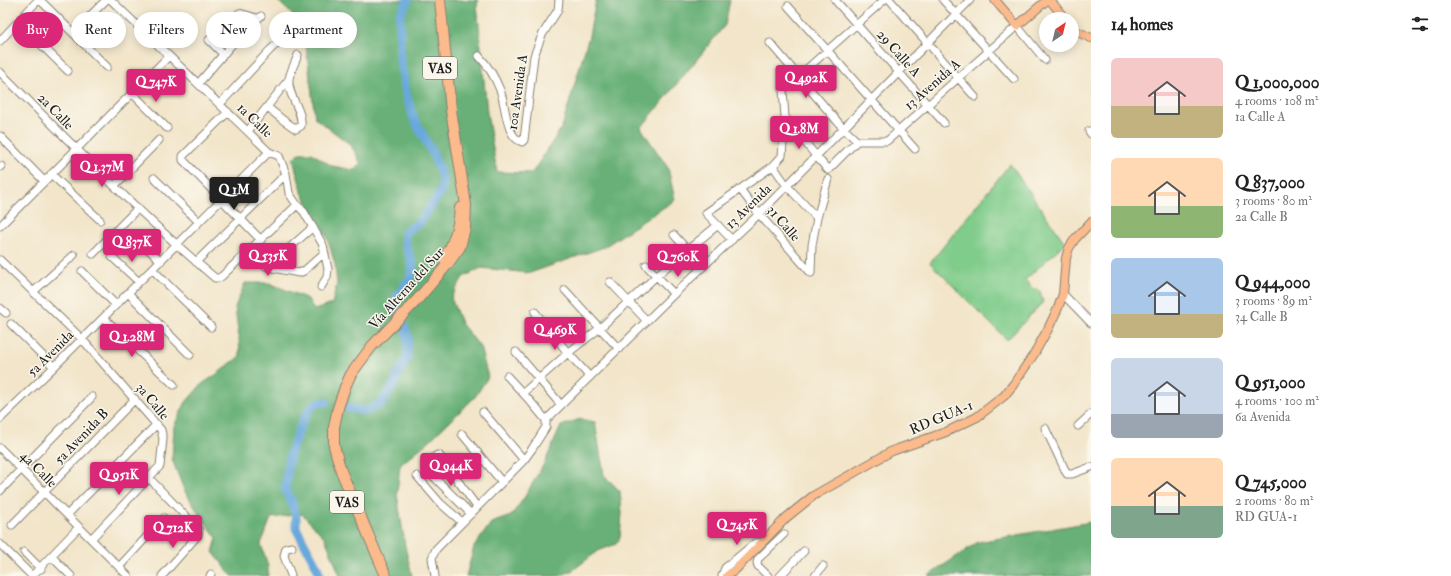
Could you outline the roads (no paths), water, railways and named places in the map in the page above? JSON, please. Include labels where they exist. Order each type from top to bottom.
[{"type":"highway","name":"Vía Alterna del Sur","points":[[386,576],[341,472],[334,446],[330,411],[342,385],[391,323],[445,264],[453,244],[459,219],[459,179],[452,134],[442,88],[433,0]]},
{"type":"highway","name":"Vía Alterna del Sur","points":[[440,0],[452,134]]},
{"type":"highway","name":"Vía Alterna del Sur","points":[[331,426],[329,446],[335,473],[380,576]]},
{"type":"main road","points":[[995,0],[1017,26]]},
{"type":"main road","points":[[1048,0],[1059,12]]},
{"type":"main road","name":"13 Avenida A","points":[[1017,26],[1048,0]]},
{"type":"main road","points":[[1079,32],[1091,38]]},
{"type":"main road","name":"RD GUA-1","points":[[727,576],[787,517],[813,496],[892,451],[946,432],[977,417],[1004,396],[1034,354],[1058,308],[1063,294],[1066,258],[1069,248],[1075,239],[1091,222]]},
{"type":"street","points":[[28,12],[39,0],[107,67]]},
{"type":"street","points":[[94,12],[106,0]]},
{"type":"street","name":"1a Calle","points":[[111,0],[269,152],[279,156],[286,174],[289,192],[297,205],[304,212],[323,245],[328,269],[327,277],[321,287]]},
{"type":"street","name":"10a Avenida A","points":[[480,56],[492,72],[501,92],[508,125],[513,135],[519,142],[522,142],[524,140],[534,56],[542,35],[558,10],[559,0]]},
{"type":"street","name":"29 Calle A","points":[[835,0],[944,123]]},
{"type":"street","points":[[732,240],[706,213],[773,166],[782,156],[785,117],[783,90],[884,0]]},
{"type":"street","points":[[890,0],[975,97]]},
{"type":"street","points":[[943,0],[1014,79]]},
{"type":"street","name":"13 Avenida","points":[[435,576],[432,558],[436,549],[524,460],[546,427],[546,420],[674,294],[759,214],[970,0]]},
{"type":"street","points":[[788,6],[915,149]]},
{"type":"street","points":[[198,84],[223,54],[259,17],[239,13],[209,40],[223,54]]},
{"type":"street","points":[[1017,26],[1045,60]]},
{"type":"street","name":"13 Avenida A","points":[[857,141],[887,141],[1017,26]]},
{"type":"street","points":[[0,41],[12,28]]},
{"type":"street","points":[[770,43],[843,128],[857,141],[828,170],[785,117]]},
{"type":"street","points":[[45,48],[68,71]]},
{"type":"street","points":[[220,104],[272,48]]},
{"type":"street","points":[[248,131],[289,79],[298,55]]},
{"type":"street","points":[[0,226],[169,56]]},
{"type":"street","name":"2a Calle","points":[[0,72],[76,150],[215,278],[219,278],[244,255]]},
{"type":"street","points":[[267,107],[296,129],[301,126],[301,122],[289,88],[289,79]]},
{"type":"street","points":[[132,93],[167,128]]},
{"type":"street","points":[[228,112],[183,156],[182,160],[261,240]]},
{"type":"street","points":[[0,136],[44,181]]},
{"type":"street","points":[[114,186],[159,140]]},
{"type":"street","name":"5a Avenida","points":[[0,419],[82,340],[269,152]]},
{"type":"street","points":[[773,166],[787,186],[817,218]]},
{"type":"street","points":[[51,174],[100,220]]},
{"type":"street","points":[[196,262],[286,174]]},
{"type":"street","points":[[154,178],[199,222]]},
{"type":"street","points":[[817,218],[828,179]]},
{"type":"street","name":"31 Calle","points":[[740,189],[759,214],[811,273],[812,245],[817,218]]},
{"type":"street","points":[[297,205],[244,255],[268,267],[299,273],[304,271],[324,253]]},
{"type":"street","points":[[94,254],[138,208]]},
{"type":"street","points":[[523,393],[568,353],[600,328],[687,250],[718,225]]},
{"type":"street","points":[[268,267],[313,227]]},
{"type":"street","points":[[134,236],[161,260]]},
{"type":"street","points":[[674,236],[703,267]]},
{"type":"street","points":[[33,292],[74,255]]},
{"type":"street","points":[[112,257],[139,282]]},
{"type":"street","name":"3a Calle","points":[[0,260],[82,340],[157,424],[161,430],[163,439],[160,466],[148,478]]},
{"type":"street","points":[[646,265],[674,294]]},
{"type":"street","points":[[152,269],[211,327]]},
{"type":"street","points":[[82,271],[116,305]]},
{"type":"street","points":[[610,282],[647,321]]},
{"type":"street","points":[[565,290],[619,349]]},
{"type":"street","points":[[128,294],[190,355]]},
{"type":"street","points":[[1063,294],[1091,323]]},
{"type":"street","points":[[0,308],[6,313]]},
{"type":"street","points":[[535,312],[568,353],[590,377]]},
{"type":"street","points":[[104,318],[174,385]]},
{"type":"street","points":[[11,324],[54,367]]},
{"type":"street","points":[[516,352],[561,405]]},
{"type":"street","points":[[507,376],[546,420]]},
{"type":"street","points":[[0,492],[92,397]]},
{"type":"street","name":"5a Avenida B","points":[[12,525],[136,399]]},
{"type":"street","points":[[483,412],[524,460]]},
{"type":"street","points":[[1078,426],[1091,414]]},
{"type":"street","points":[[67,515],[157,424]]},
{"type":"street","points":[[1045,428],[1067,474],[1072,474],[1091,467]]},
{"type":"street","points":[[462,434],[502,482]]},
{"type":"street","name":"4a Calle","points":[[0,448],[128,576]]},
{"type":"street","points":[[470,514],[425,468],[425,465],[436,455],[439,455],[477,507]]},
{"type":"street","points":[[417,476],[440,503],[462,522]]},
{"type":"street","points":[[91,539],[148,478],[199,530],[198,535],[162,576]]},
{"type":"street","points":[[119,567],[164,518]]},
{"type":"street","points":[[36,574],[79,527]]},
{"type":"street","points":[[768,576],[758,566],[758,559],[784,534]]},
{"type":"street","points":[[722,576],[725,568],[755,542],[762,542]]},
{"type":"street","points":[[0,544],[36,574]]},
{"type":"street","points":[[289,576],[284,556],[286,548],[292,547]]},
{"type":"street","points":[[780,576],[804,551]]},
{"type":"street","points":[[24,552],[36,574]]},
{"type":"street","points":[[52,557],[70,576]]},
{"type":"street","points":[[735,576],[744,560]]},
{"type":"street","points":[[815,576],[823,566]]},
{"type":"waterway","points":[[347,408],[366,411],[382,403],[395,383],[397,376],[407,358],[408,337],[396,310],[395,300],[410,278],[413,266],[405,242],[405,232],[420,222],[440,193],[443,184],[441,174],[432,152],[414,119],[406,94],[400,58],[400,15],[408,0]]},
{"type":"waterway","points":[[320,576],[317,567],[296,528],[296,516],[291,500],[285,489],[289,458],[302,423],[314,405],[326,402]]}]
